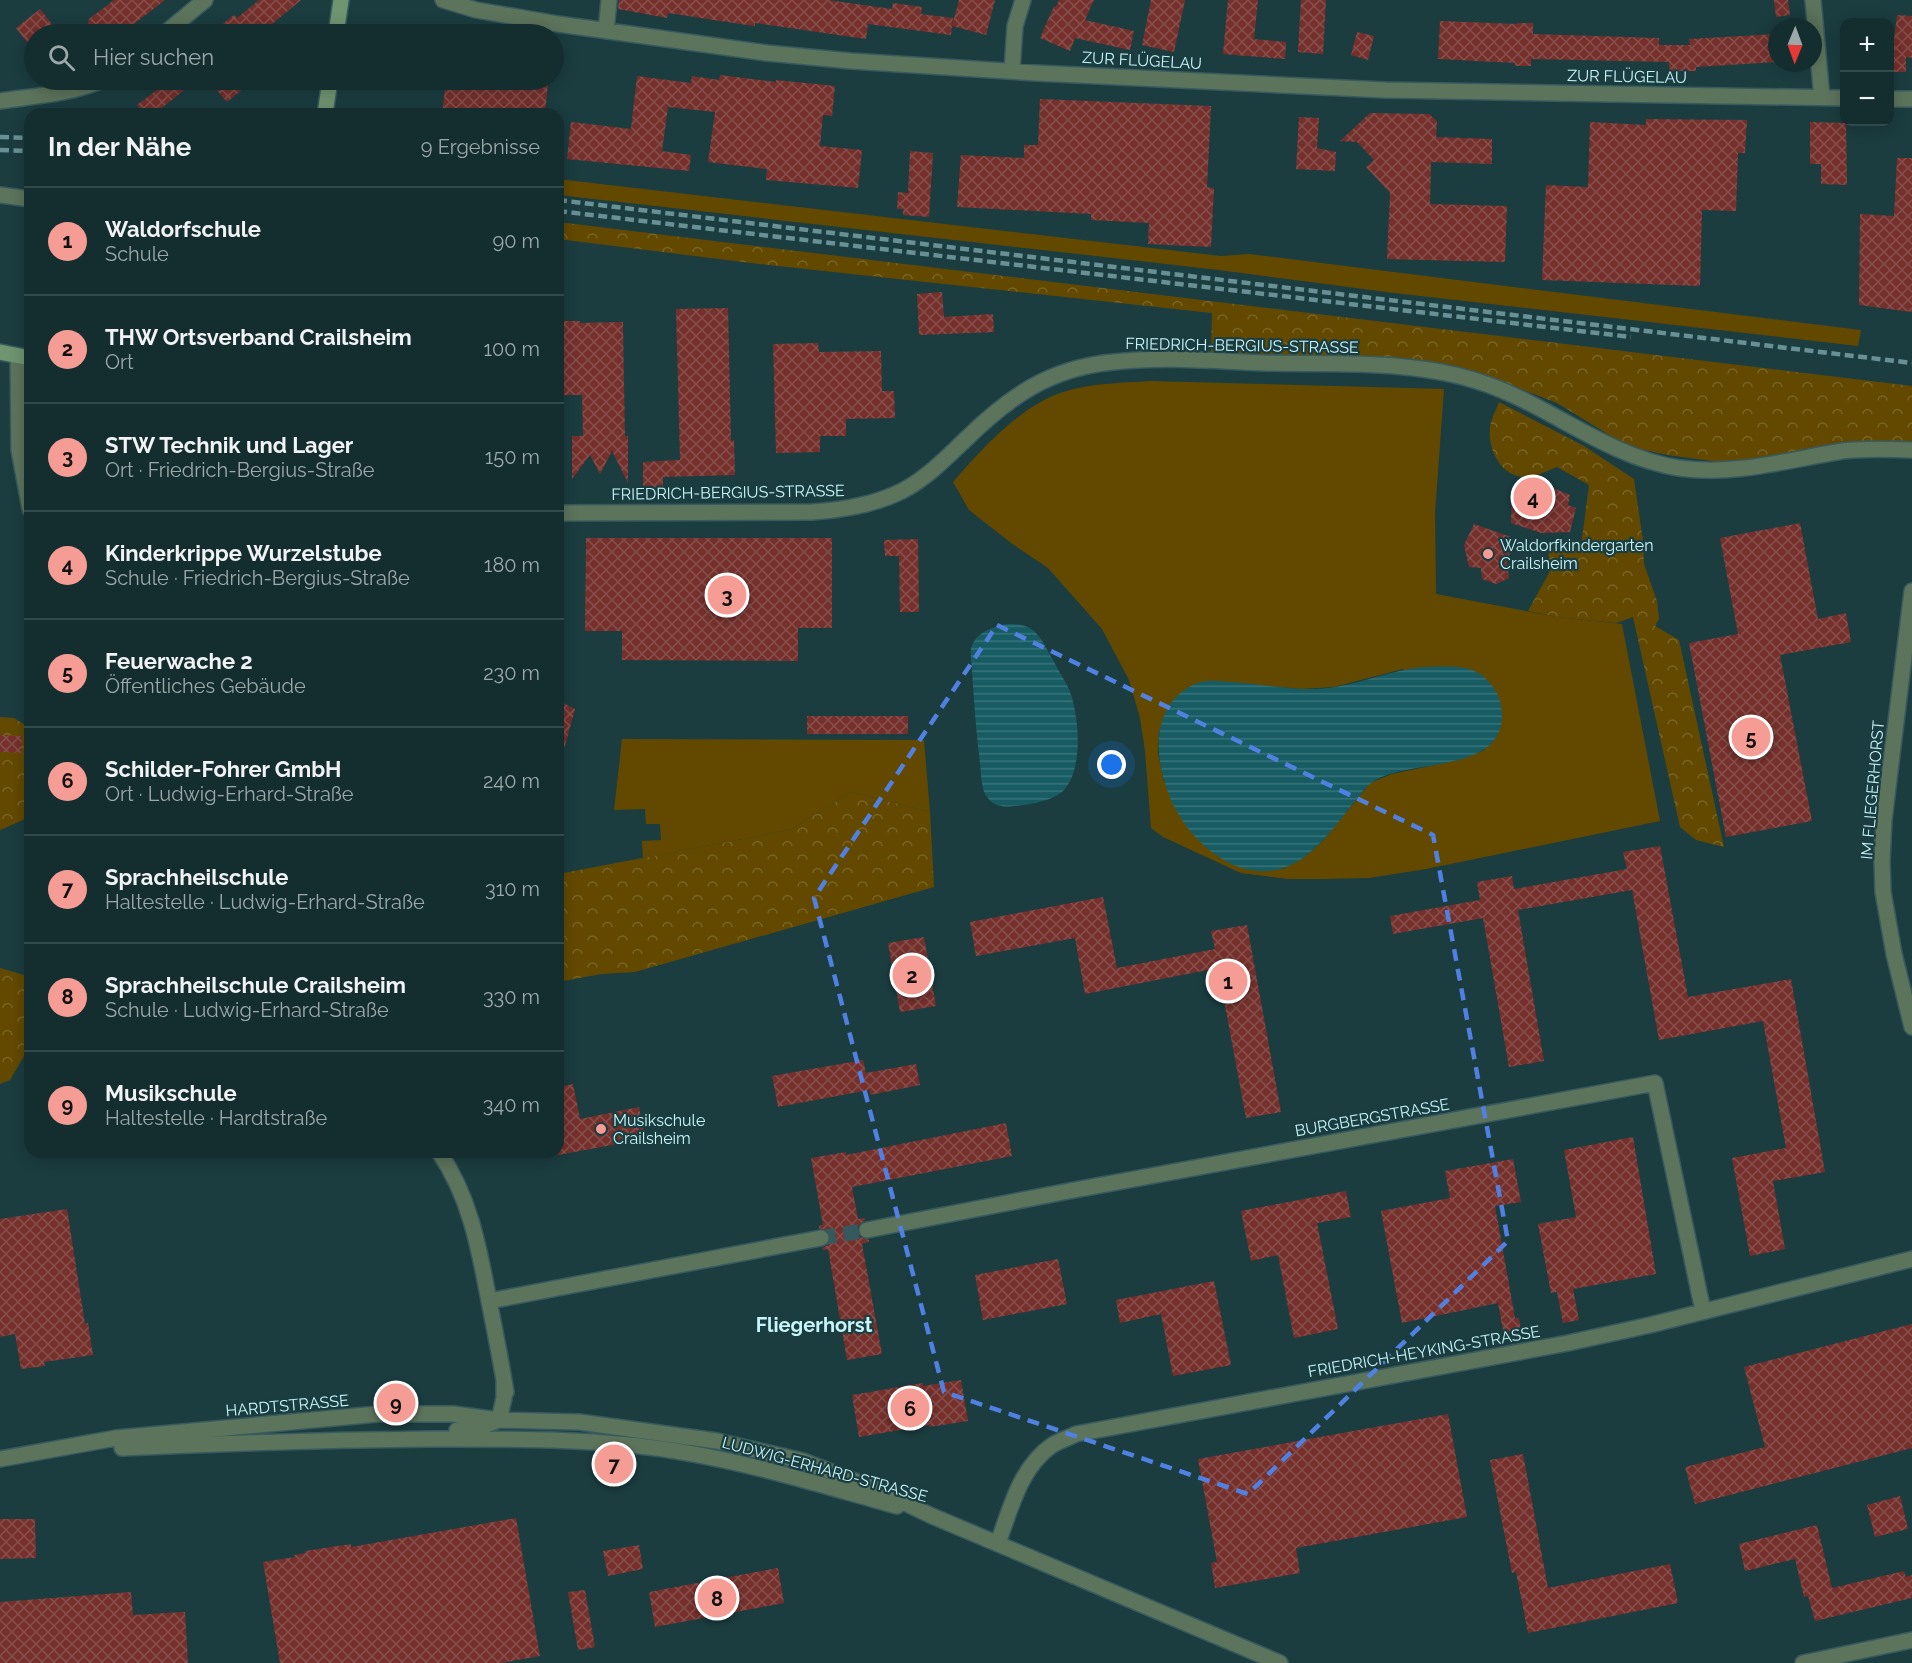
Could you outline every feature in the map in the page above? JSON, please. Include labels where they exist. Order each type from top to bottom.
[{"type":"main road","points":[[337,24],[340,0]]},
{"type":"main road","points":[[326,108],[329,90]]},
{"type":"main road","points":[[0,352],[24,357]]},
{"type":"street","points":[[176,24],[205,0]]},
{"type":"street","name":"ZUR FLÜGELAU","points":[[443,0],[476,10],[563,24]]},
{"type":"street","points":[[606,31],[609,0]]},
{"type":"street","points":[[1012,71],[1015,26],[1023,0]]},
{"type":"street","points":[[1813,0],[1822,98]]},
{"type":"street","name":"ZUR FLÜGELAU","points":[[564,24],[767,53],[1012,71],[1384,90],[1840,98]]},
{"type":"street","points":[[0,102],[71,90]]},
{"type":"street","points":[[1894,99],[1912,99]]},
{"type":"street","points":[[0,195],[24,198]]},
{"type":"street","points":[[24,357],[19,450],[24,477]]},
{"type":"street","name":"FRIEDRICH-BERGIUS-STRASSE","points":[[564,513],[812,512],[861,506],[904,490],[931,473],[993,413],[1017,395],[1048,378],[1078,367],[1114,361],[1161,360],[1388,366],[1453,374],[1488,384],[1535,405],[1621,451],[1679,468],[1715,470],[1752,467],[1844,451],[1880,448],[1912,450]]},
{"type":"street","name":"IM FLIEGERHORST","points":[[1912,591],[1884,820],[1882,860],[1883,892],[1894,954],[1912,1027]]},
{"type":"street","name":"BURGBERGSTRASSE","points":[[867,1230],[1655,1083],[1703,1311]]},
{"type":"street","points":[[442,1158],[460,1190],[479,1246],[504,1383],[505,1420],[514,1439]]},
{"type":"street","points":[[489,1301],[821,1238]]},
{"type":"street","name":"FRIEDRICH-HEYKING-STRASSE","points":[[998,1543],[1017,1492],[1038,1457],[1052,1446],[1076,1434],[1569,1343],[1912,1259]]},
{"type":"street","name":"HARDTSTRASSE","points":[[0,1459],[78,1447],[116,1438],[378,1414],[453,1414],[505,1420]]},
{"type":"street","name":"LUDWIG-ERHARD-STRASSE","points":[[505,1420],[579,1422],[717,1441],[803,1461],[878,1490],[932,1516],[1280,1663]]},
{"type":"street","name":"HARDTSTRASSE","points":[[209,1444],[317,1432],[475,1430],[505,1420]]},
{"type":"street","name":"LUDWIG-ERHARD-STRASSE","points":[[514,1439],[626,1444],[677,1451],[800,1478],[932,1516]]},
{"type":"street","name":"HARDTSTRASSE","points":[[78,1447],[118,1448],[318,1440],[514,1439]]},
{"type":"street","points":[[1803,1663],[1860,1657],[1912,1640]]},
{"type":"highlighted area","points":[[997,625],[1433,835],[1508,1241],[1248,1494],[944,1392],[814,898]]},
{"type":"green space","points":[[564,180],[1221,256],[1249,254],[1861,330],[1858,346],[1394,293],[1219,270],[564,196]]},
{"type":"green space","points":[[564,223],[1912,386],[1912,443],[1839,443],[1784,456],[1736,461],[1712,461],[1667,455],[1627,446],[1557,403],[1492,378],[1378,358],[1211,353],[1212,313],[759,264],[564,240]]},
{"type":"green space","points":[[1150,381],[1444,389],[1435,513],[1436,594],[1557,617],[1622,624],[1660,821],[1426,869],[1369,878],[1323,879],[1289,879],[1241,873],[1163,837],[1151,828],[1140,718],[1129,680],[1102,629],[1048,568],[969,510],[953,482],[1003,430],[1032,407],[1047,399],[1084,387]],"holes":[[[1403,669],[1485,750],[1458,760],[1392,774],[1370,783],[1322,842],[1303,858],[1282,869],[1164,782],[1158,753],[1159,731],[1217,681],[1302,689],[1334,687]]]},
{"type":"green space","points":[[1499,402],[1584,446],[1634,479],[1644,564],[1657,601],[1659,619],[1655,626],[1679,640],[1724,847],[1696,840],[1680,827],[1633,617],[1616,623],[1557,617],[1528,611],[1550,571],[1548,548],[1581,546],[1589,485],[1557,467],[1529,477],[1517,476],[1503,468],[1494,454],[1490,437],[1491,422]]},
{"type":"green space","points":[[0,717],[14,718],[24,724],[24,820],[0,830]]},
{"type":"green space","points":[[622,739],[924,740],[930,812],[851,792],[790,830],[643,858],[642,841],[661,840],[660,824],[646,824],[645,809],[614,810]]},
{"type":"green space","points":[[851,792],[930,812],[934,887],[635,972],[601,974],[564,981],[564,873],[790,830]]},
{"type":"green space","points":[[0,968],[24,975],[24,1056],[10,1080],[0,1084]]},
{"type":"water","points":[[1007,624],[1030,628],[1044,644],[1069,689],[1075,712],[1078,741],[1075,768],[1060,794],[1040,802],[1005,807],[990,801],[983,787],[971,651],[973,643],[980,634]]},
{"type":"water","points":[[1423,667],[1455,667],[1471,670],[1484,677],[1492,686],[1498,695],[1502,717],[1497,736],[1485,749],[1468,757],[1404,770],[1370,784],[1318,846],[1303,858],[1283,868],[1262,871],[1242,868],[1223,860],[1190,831],[1178,814],[1165,783],[1159,757],[1160,731],[1168,707],[1188,688],[1199,682],[1213,681],[1296,689],[1322,689]]},
{"type":"building","points":[[114,0],[165,0],[134,24],[88,24],[89,19]]},
{"type":"building","points":[[259,0],[301,0],[272,24],[223,24],[234,15],[237,18]]},
{"type":"building","points":[[619,0],[828,0],[892,9],[893,3],[922,7],[921,14],[953,18],[951,35],[868,24],[866,39],[668,13],[667,18],[618,9]]},
{"type":"building","points":[[959,0],[995,0],[986,35],[952,26]]},
{"type":"building","points":[[1059,0],[1094,0],[1085,20],[1134,31],[1130,50],[1075,38],[1070,51],[1040,38]]},
{"type":"building","points":[[1151,0],[1185,0],[1174,52],[1142,45]]},
{"type":"building","points":[[1228,0],[1258,0],[1254,39],[1286,42],[1285,59],[1223,54]]},
{"type":"building","points":[[1301,0],[1326,0],[1323,54],[1298,52]]},
{"type":"building","points":[[1774,0],[1788,0],[1790,15],[1776,17]]},
{"type":"building","points":[[40,9],[52,24],[24,24],[24,38],[16,28]]},
{"type":"building","points":[[1897,15],[1912,16],[1912,58],[1906,57],[1906,72],[1894,72]]},
{"type":"building","points":[[1440,21],[1533,23],[1533,34],[1659,38],[1659,45],[1690,45],[1689,39],[1768,35],[1768,63],[1696,67],[1696,71],[1669,71],[1669,62],[1531,59],[1531,66],[1515,66],[1515,63],[1438,59]]},
{"type":"building","points":[[1357,32],[1374,36],[1368,60],[1351,55]]},
{"type":"building","points":[[720,75],[835,86],[832,116],[823,115],[820,146],[862,150],[858,188],[766,180],[767,169],[708,162],[715,112],[668,107],[662,151],[691,155],[689,171],[567,159],[571,122],[631,129],[637,76],[691,83],[692,76],[719,80]]},
{"type":"building","points":[[157,90],[184,90],[162,108],[140,108],[137,105]]},
{"type":"building","points":[[217,90],[242,90],[227,102]]},
{"type":"building","points":[[445,90],[547,90],[546,108],[443,108]]},
{"type":"building","points":[[1040,99],[1211,106],[1207,187],[1214,188],[1211,247],[1148,244],[1149,223],[1091,220],[1091,214],[957,207],[961,155],[1024,158],[1024,145],[1038,145]]},
{"type":"building","points":[[1370,113],[1429,114],[1437,121],[1436,137],[1492,139],[1492,164],[1431,162],[1430,204],[1507,206],[1505,262],[1387,259],[1390,193],[1366,167],[1374,160],[1357,142],[1340,141]]},
{"type":"building","points":[[1299,117],[1319,118],[1317,148],[1336,152],[1335,171],[1296,169]]},
{"type":"building","points":[[1646,119],[1747,120],[1745,153],[1738,153],[1736,211],[1702,210],[1700,286],[1542,280],[1546,185],[1588,187],[1590,122],[1646,125]]},
{"type":"building","points":[[1810,122],[1840,123],[1840,126],[1846,126],[1847,185],[1821,184],[1821,164],[1810,164]]},
{"type":"building","points":[[910,151],[933,153],[929,217],[903,215],[903,209],[897,209],[898,192],[908,193]]},
{"type":"building","points":[[1897,158],[1912,158],[1912,312],[1859,305],[1860,214],[1894,216]]},
{"type":"building","points":[[942,292],[944,317],[993,314],[994,332],[919,335],[917,294]]},
{"type":"building","points":[[728,308],[731,441],[734,440],[735,475],[663,477],[663,491],[643,491],[643,462],[680,460],[676,309]]},
{"type":"building","points":[[564,321],[623,322],[628,483],[612,451],[600,474],[590,455],[572,479],[572,436],[583,436],[582,395],[564,395]]},
{"type":"building","points":[[818,343],[819,352],[881,351],[882,391],[894,391],[895,418],[846,419],[846,436],[820,436],[820,452],[776,453],[773,344]]},
{"type":"building","points":[[1522,484],[1548,486],[1570,495],[1568,505],[1576,508],[1570,532],[1541,533],[1511,523],[1512,492],[1521,493]]},
{"type":"building","points":[[1800,523],[1818,619],[1846,613],[1851,642],[1780,655],[1812,821],[1726,837],[1689,643],[1738,634],[1720,538]]},
{"type":"building","name":"Waldorfkindergarten Crailsheim","points":[[1474,524],[1514,538],[1507,563],[1509,578],[1496,584],[1482,579],[1481,568],[1469,567],[1464,545]]},
{"type":"building","points":[[586,538],[832,538],[832,628],[798,628],[798,661],[622,660],[622,631],[585,631]]},
{"type":"building","points":[[918,539],[919,612],[900,612],[899,556],[885,556],[884,540]]},
{"type":"building","points":[[564,703],[575,709],[564,749]]},
{"type":"building","points":[[807,716],[908,716],[908,734],[807,734]]},
{"type":"building","points":[[0,735],[22,736],[21,753],[0,752]]},
{"type":"building","points":[[1660,846],[1688,997],[1791,979],[1825,1172],[1773,1181],[1785,1249],[1750,1256],[1732,1158],[1786,1148],[1763,1021],[1659,1040],[1632,890],[1518,910],[1544,1061],[1509,1067],[1483,918],[1393,934],[1390,916],[1480,900],[1477,882],[1512,876],[1514,889],[1627,869],[1623,852]]},
{"type":"building","points":[[1103,897],[1117,968],[1215,949],[1211,931],[1247,925],[1281,1112],[1246,1118],[1218,968],[1085,994],[1075,938],[976,956],[970,922]]},
{"type":"building","points":[[924,937],[936,1006],[900,1012],[888,943]]},
{"type":"building","points":[[863,1060],[866,1073],[916,1064],[920,1085],[870,1095],[869,1090],[778,1107],[772,1076]]},
{"type":"building","name":"Musikschule Crailsheim","points":[[573,1084],[580,1119],[639,1107],[645,1139],[564,1154],[564,1086]]},
{"type":"building","points":[[1006,1123],[1012,1156],[852,1187],[858,1219],[865,1218],[857,1231],[860,1237],[869,1240],[862,1244],[882,1354],[847,1360],[828,1249],[823,1250],[822,1248],[828,1245],[831,1237],[828,1231],[819,1228],[819,1225],[823,1225],[811,1158],[846,1152],[846,1155]]},
{"type":"building","points":[[1633,1137],[1656,1274],[1573,1289],[1579,1320],[1563,1323],[1557,1292],[1551,1293],[1538,1224],[1576,1217],[1564,1150]]},
{"type":"building","points":[[1513,1159],[1521,1202],[1495,1206],[1515,1318],[1519,1318],[1521,1333],[1504,1336],[1498,1303],[1402,1323],[1381,1211],[1450,1198],[1445,1171]]},
{"type":"building","points":[[1346,1191],[1351,1217],[1317,1223],[1338,1329],[1294,1338],[1278,1255],[1251,1261],[1241,1211]]},
{"type":"building","points":[[67,1209],[85,1324],[88,1323],[93,1355],[44,1362],[45,1366],[21,1369],[15,1334],[0,1337],[0,1219]]},
{"type":"building","points":[[1058,1259],[1067,1304],[983,1320],[975,1275]]},
{"type":"building","points":[[1214,1281],[1231,1365],[1173,1376],[1161,1314],[1120,1323],[1116,1300]]},
{"type":"building","points":[[1912,1324],[1912,1448],[1695,1504],[1685,1467],[1765,1447],[1744,1367]]},
{"type":"building","points":[[961,1380],[968,1421],[859,1437],[852,1395],[923,1383],[923,1386]]},
{"type":"building","points":[[1448,1414],[1467,1517],[1296,1548],[1300,1573],[1215,1588],[1211,1563],[1217,1562],[1198,1459]]},
{"type":"building","points":[[1523,1454],[1548,1588],[1670,1564],[1678,1603],[1528,1633],[1516,1572],[1512,1573],[1490,1460]]},
{"type":"building","points":[[1900,1496],[1908,1529],[1875,1537],[1867,1505]]},
{"type":"building","points":[[516,1518],[540,1656],[501,1663],[280,1663],[263,1562],[295,1557],[294,1555],[306,1553],[305,1551],[351,1544],[351,1547]]},
{"type":"building","points":[[0,1519],[35,1519],[36,1558],[0,1559]]},
{"type":"building","points":[[1817,1525],[1832,1588],[1904,1571],[1906,1577],[1912,1575],[1912,1598],[1815,1621],[1808,1596],[1804,1597],[1795,1559],[1745,1571],[1739,1544]]},
{"type":"building","points":[[639,1545],[643,1569],[608,1576],[603,1551]]},
{"type":"building","points":[[778,1568],[784,1603],[655,1627],[649,1592]]},
{"type":"building","points":[[585,1590],[595,1647],[578,1650],[568,1592]]},
{"type":"building","points":[[131,1592],[133,1615],[185,1612],[188,1663],[0,1663],[0,1602]]},
{"type":"tunnel","points":[[821,1238],[867,1230]]},
{"type":"railway","points":[[0,137],[24,138]]},
{"type":"railway","points":[[0,150],[24,151]]},
{"type":"railway","points":[[564,201],[1912,363]]},
{"type":"railway","points":[[564,212],[1631,337]]},
{"type":"place","name":"Kinderkrippe Wurzelstube","points":[[1533,497]]},
{"type":"place","name":"Waldorfkindergarten Crailsheim","points":[[1488,554]]},
{"type":"place","name":"STW Technik und Lager","points":[[727,595]]},
{"type":"place","name":"Feuerwache 2","points":[[1751,737]]},
{"type":"place","name":"THW Ortsverband Crailsheim","points":[[912,975]]},
{"type":"place","name":"Waldorfschule","points":[[1228,981]]},
{"type":"place","name":"Musikschule Crailsheim","points":[[601,1129]]},
{"type":"place","name":"Musikschule","points":[[396,1403]]},
{"type":"place","name":"Schilder-Fohrer GmbH","points":[[910,1408]]},
{"type":"place","name":"Sprachheilschule","points":[[614,1464]]},
{"type":"place","name":"Sprachheilschule Crailsheim","points":[[717,1598]]},
{"type":"district","name":"Fliegerhorst","points":[[814,1325]]}]
